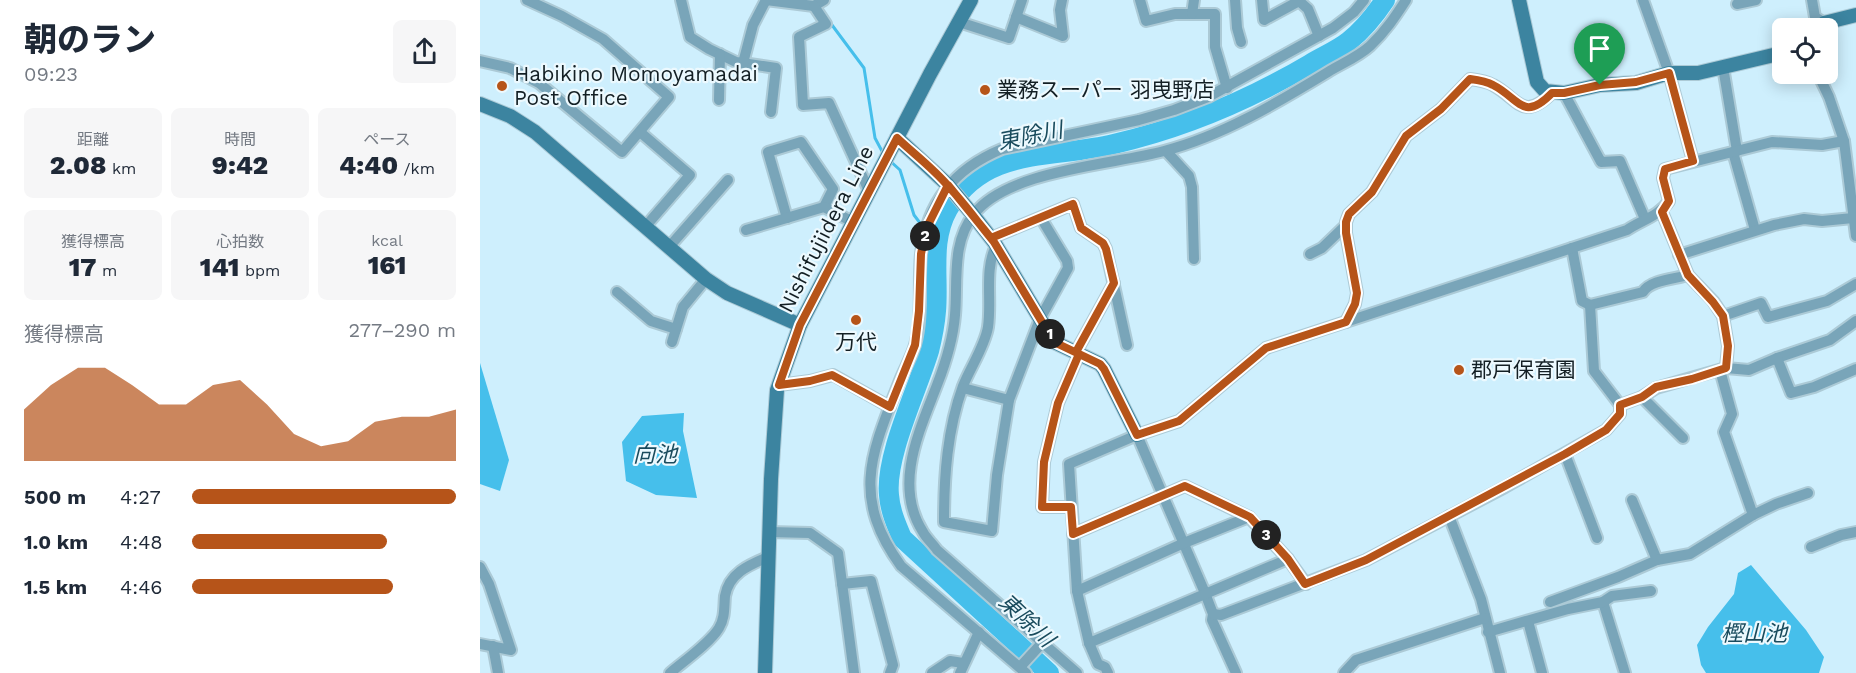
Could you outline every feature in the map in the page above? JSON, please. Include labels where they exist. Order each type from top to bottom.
[{"type":"main road","name":"Nishifujiidera Line","points":[[765,673],[774,419],[779,385],[800,325],[971,0]]},
{"type":"main road","points":[[1521,1],[1537,82],[1541,88],[1558,93],[1600,85],[1636,82],[1669,73],[1698,73],[1772,56]]},
{"type":"main road","points":[[1838,21],[1856,15]]},
{"type":"main road","points":[[480,104],[510,117],[535,132],[706,279],[727,293],[800,325]]},
{"type":"main road","points":[[897,138],[948,185],[994,242],[1054,342],[1100,364],[1137,435]]},
{"type":"street","points":[[480,61],[510,68],[540,84],[622,152],[669,97],[603,39],[527,0]]},
{"type":"street","points":[[681,0],[690,37],[736,62],[776,68],[771,111]]},
{"type":"street","points":[[743,63],[753,25],[766,0],[819,3],[826,24],[798,38],[803,105],[829,103],[869,190]]},
{"type":"street","points":[[959,22],[1009,38],[1022,0]]},
{"type":"street","points":[[1016,17],[1063,36],[1060,10],[1062,0]]},
{"type":"street","points":[[1140,0],[1146,21],[1174,14],[1215,14],[1215,47],[1227,88]]},
{"type":"street","points":[[1192,14],[1194,0]]},
{"type":"street","points":[[1234,0],[1241,42]]},
{"type":"street","points":[[1262,0],[1263,20],[1299,1],[1308,9],[1319,36]]},
{"type":"street","points":[[1041,644],[1023,668],[979,632],[901,566],[881,533],[870,500],[869,475],[873,453],[915,345],[921,254],[926,229],[948,185],[965,168],[1002,149],[1166,113],[1208,98],[1319,36],[1347,17],[1364,0]]},
{"type":"street","points":[[1077,673],[1041,644],[937,550],[923,533],[910,497],[908,481],[910,462],[951,346],[958,249],[973,215],[988,200],[1012,187],[1066,171],[1166,151],[1216,132],[1289,96],[1368,48],[1390,26],[1406,0]]},
{"type":"street","points":[[1643,0],[1669,73],[1693,161]]},
{"type":"street","points":[[1737,4],[1756,0]]},
{"type":"street","points":[[1812,0],[1816,18]]},
{"type":"street","points":[[719,100],[720,54]]},
{"type":"street","points":[[1723,68],[1735,152],[1755,230]]},
{"type":"street","points":[[1346,322],[1355,304],[1357,293],[1348,251],[1346,225],[1349,214],[1372,192],[1406,136],[1441,109],[1470,79],[1494,85],[1524,107],[1533,107],[1558,93],[1601,162],[1620,161],[1645,219]]},
{"type":"street","points":[[1823,84],[1844,141],[1856,236]]},
{"type":"street","points":[[640,132],[690,175],[645,226]]},
{"type":"street","points":[[787,218],[768,152],[801,141],[833,189],[824,207]]},
{"type":"street","points":[[1108,673],[1105,667],[1098,664],[1089,643],[1077,591],[1069,464],[1137,435],[1179,421],[1266,348],[1627,230],[1662,212],[1669,201],[1663,178],[1665,169],[1772,142],[1822,145],[1844,141]]},
{"type":"street","points":[[1166,151],[1189,176],[1192,187],[1194,259]]},
{"type":"street","points":[[669,247],[728,180]]},
{"type":"street","points":[[1041,218],[1067,261],[1068,268],[1040,319],[1009,400],[997,475],[992,531],[944,522],[944,479],[950,435],[963,388],[988,329],[991,256],[994,242],[1041,218],[1073,204],[1081,228],[1103,243],[1106,249],[1127,345]]},
{"type":"street","points":[[746,230],[824,207],[853,222]]},
{"type":"street","points":[[1662,212],[1688,275],[1723,316],[1728,346],[1723,369],[1732,414],[1724,432],[1753,514]]},
{"type":"street","points":[[1679,255],[1755,230],[1804,219],[1822,221],[1853,218]]},
{"type":"street","points":[[1310,254],[1322,248],[1346,225]]},
{"type":"street","points":[[1572,248],[1582,301],[1590,304],[1643,292],[1652,284],[1688,275]]},
{"type":"street","points":[[672,342],[683,307],[706,279]]},
{"type":"street","points":[[1071,507],[1042,507],[1044,462],[1058,403],[1077,353],[1114,283]]},
{"type":"street","points":[[1723,316],[1761,303],[1768,317],[1827,301],[1856,284]]},
{"type":"street","points":[[617,292],[651,321],[676,329]]},
{"type":"street","points":[[1213,614],[1221,615],[1366,560],[1606,430],[1620,414],[1620,405],[1594,371],[1590,304]]},
{"type":"street","points":[[1620,405],[1642,397],[1656,387],[1723,369],[1749,370],[1830,340],[1856,321]]},
{"type":"street","points":[[1777,358],[1791,393],[1814,387],[1856,369]]},
{"type":"street","points":[[779,385],[810,381],[832,375],[890,407]]},
{"type":"street","points":[[963,388],[1009,400]]},
{"type":"street","points":[[1642,397],[1683,438]]},
{"type":"street","points":[[1137,435],[1184,543],[1213,614],[1212,620],[1236,673]]},
{"type":"street","points":[[1565,454],[1597,538]]},
{"type":"street","points":[[1073,534],[1185,486],[1250,517],[1288,559],[1305,584]]},
{"type":"street","points":[[1550,602],[1657,560],[1690,554],[1753,514],[1808,493]]},
{"type":"street","points":[[1632,500],[1657,560]]},
{"type":"street","points":[[1449,516],[1481,599],[1500,673]]},
{"type":"street","points":[[1077,591],[1184,543],[1250,517]]},
{"type":"street","points":[[769,532],[810,533],[838,553],[854,673]]},
{"type":"street","points":[[1811,547],[1841,535],[1856,532]]},
{"type":"street","points":[[670,673],[707,643],[719,629],[724,615],[726,593],[733,577],[747,565],[768,557]]},
{"type":"street","points":[[1089,643],[1288,559]]},
{"type":"street","points":[[480,567],[489,584],[512,650],[480,644]]},
{"type":"street","points":[[842,584],[871,581],[893,665],[890,673]]},
{"type":"street","points":[[1488,632],[1568,609],[1603,602],[1612,596],[1651,591]]},
{"type":"street","points":[[1603,602],[1625,673]]},
{"type":"street","points":[[1344,673],[1356,660],[1485,618]]},
{"type":"street","points":[[1528,621],[1542,673]]},
{"type":"street","points":[[932,673],[950,661],[962,668],[979,632]]},
{"type":"street","points":[[493,646],[498,673]]},
{"type":"water","points":[[480,363],[509,460],[500,491],[480,484]]},
{"type":"water","name":"向池","points":[[684,413],[683,431],[697,498],[656,495],[626,481],[622,442],[642,416]]},
{"type":"water","name":"樫山池","points":[[1751,565],[1806,630],[1824,657],[1819,673],[1706,673],[1701,665],[1697,645],[1734,594],[1738,573]]},
{"type":"waterway","name":"東除川","points":[[1049,673],[902,538],[891,506],[889,479],[892,462],[932,336],[937,298],[937,246],[942,221],[963,189],[981,174],[1000,165],[1022,158],[1114,144],[1165,130],[1239,101],[1345,44],[1364,27],[1385,0]]},
{"type":"waterway","points":[[829,21],[864,68],[875,138],[884,155]]},
{"type":"waterway","points":[[889,160],[900,170],[914,215],[923,227]]},
{"type":"waterway","points":[[928,231],[936,239]]},
{"type":"place","name":"Habikino Momoyamadai Post Office","points":[[502,86]]},
{"type":"place","name":"業務スーパー 羽曳野店","points":[[985,90]]},
{"type":"place","name":"万代","points":[[856,320]]},
{"type":"place","name":"郡戸保育園","points":[[1459,370]]},
{"type":"route","points":[[1600,85],[1564,93],[1552,93],[1542,103],[1533,107],[1524,107],[1514,102],[1494,85],[1470,79],[1441,109],[1406,136],[1372,192],[1349,214],[1346,233],[1357,293],[1355,304],[1346,322],[1266,348],[1179,421],[1137,435],[1100,364],[1079,354],[1054,342],[991,238],[948,185],[897,138],[800,325],[779,385],[810,381],[832,375],[890,407],[915,345],[921,254],[926,229],[948,185],[973,215],[991,238],[1073,204],[1081,228],[1103,243],[1114,283],[1076,352],[1079,354],[1058,403],[1044,462],[1042,507],[1071,507],[1073,534],[1185,486],[1250,517],[1288,559],[1305,584],[1366,560],[1565,454],[1606,430],[1620,414],[1620,405],[1642,397],[1656,387],[1726,368],[1728,346],[1723,316],[1688,275],[1662,212],[1669,201],[1663,178],[1665,169],[1693,161],[1669,73],[1636,82],[1600,85]]}]
